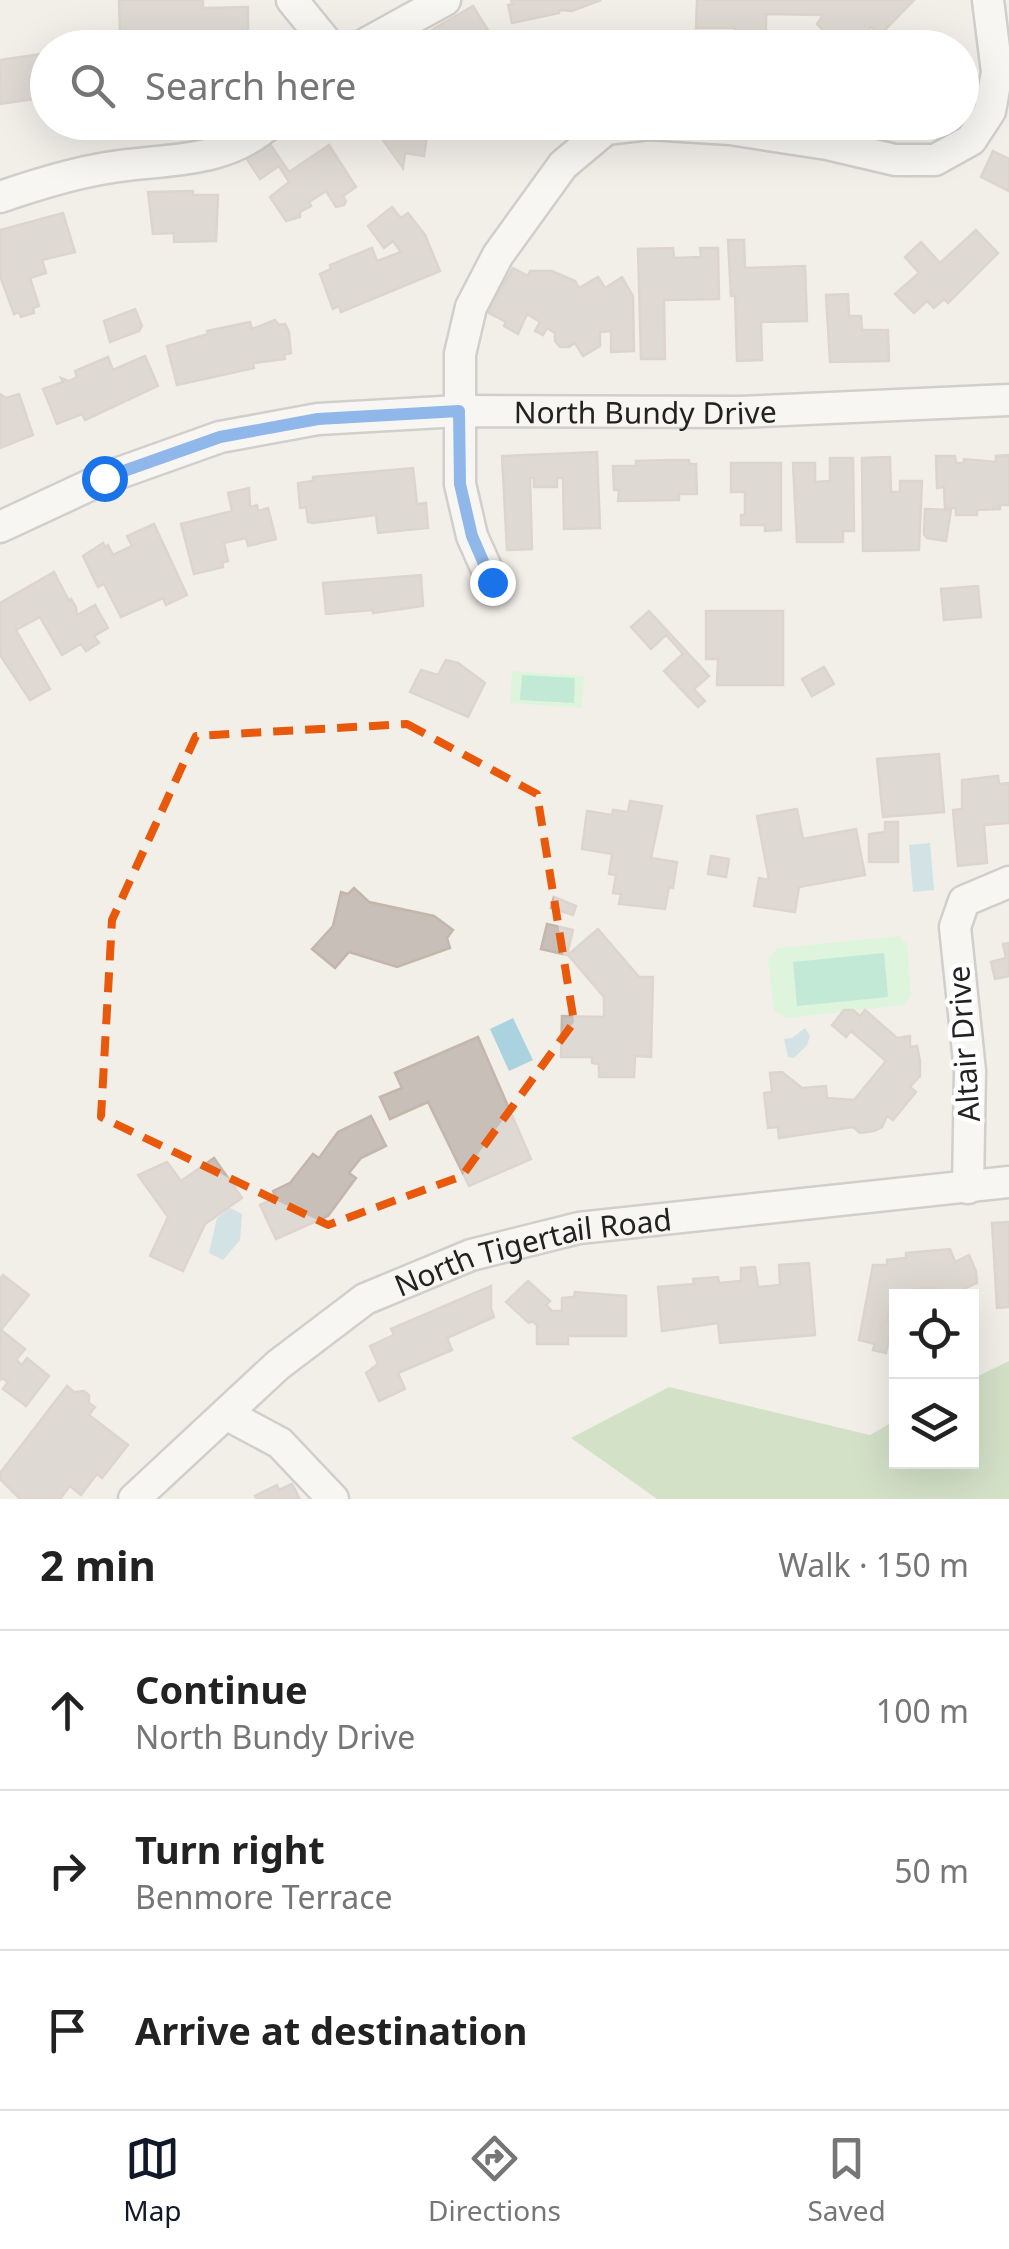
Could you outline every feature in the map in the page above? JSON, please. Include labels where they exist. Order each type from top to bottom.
[{"type":"street","points":[[292,0],[316,30]]},
{"type":"street","points":[[391,30],[445,0]]},
{"type":"street","points":[[979,128],[990,111],[997,72],[988,0]]},
{"type":"street","points":[[0,197],[55,178],[109,167],[170,163],[218,152],[239,140]]},
{"type":"street","points":[[492,582],[472,536],[460,484],[460,354],[471,307],[498,255],[563,165],[593,140]]},
{"type":"street","points":[[803,140],[895,160],[935,160],[971,140]]},
{"type":"street","name":"North Bundy Drive","points":[[0,527],[104,478],[220,437],[318,419],[459,411],[740,412],[1009,400]]},
{"type":"street","name":"Altair Drive","points":[[968,1188],[970,1071],[955,927],[964,902],[1009,882]]},
{"type":"street","name":"North Tigertail Road","points":[[134,1499],[278,1365],[365,1299],[471,1255],[579,1228],[1009,1182]]},
{"type":"street","points":[[226,1414],[280,1444],[332,1499]]},
{"type":"highlighted area","points":[[407,724],[537,794],[574,1022],[462,1176],[328,1225],[101,1117],[112,920],[196,736]]},
{"type":"green space","points":[[512,671],[584,676],[582,708],[510,703]]},
{"type":"green space","points":[[522,675],[575,678],[574,703],[520,700]]},
{"type":"green space","points":[[899,936],[907,944],[911,995],[904,1005],[787,1018],[774,1011],[768,960],[777,948]]},
{"type":"green space","points":[[884,953],[888,997],[797,1006],[793,962]]},
{"type":"green space","points":[[1009,1361],[1009,1499],[657,1499],[571,1438],[669,1387],[870,1435],[889,1424],[889,1469],[979,1469],[979,1376]]},
{"type":"water","points":[[930,843],[934,890],[913,892],[909,845]]},
{"type":"water","points":[[513,1018],[533,1060],[509,1071],[490,1029]]},
{"type":"water","points":[[805,1028],[810,1036],[807,1045],[794,1058],[788,1057],[784,1039]]},
{"type":"water","points":[[230,1208],[242,1214],[240,1240],[223,1260],[209,1253],[217,1218]]},
{"type":"building","points":[[119,0],[203,0],[203,8],[248,7],[248,30],[120,30]]},
{"type":"building","points":[[511,0],[601,0],[572,11],[559,10],[512,23],[508,5]]},
{"type":"building","points":[[697,0],[914,0],[885,30],[823,30],[817,24],[823,15],[766,14],[766,30],[696,28]]},
{"type":"building","points":[[473,6],[488,30],[432,30]]},
{"type":"building","points":[[30,56],[30,100],[0,104],[0,60]]},
{"type":"building","points":[[383,140],[426,140],[424,156],[405,153],[403,168]]},
{"type":"building","points":[[268,141],[289,172],[329,145],[356,187],[343,196],[344,205],[336,207],[326,191],[309,202],[311,206],[300,212],[300,217],[286,221],[270,197],[289,182],[279,166],[260,179],[245,156]]},
{"type":"building","points":[[993,151],[1009,159],[1009,191],[981,177]]},
{"type":"building","points":[[193,191],[193,195],[218,195],[216,241],[174,242],[174,233],[153,234],[148,192]]},
{"type":"building","points":[[392,207],[401,218],[408,213],[425,235],[440,271],[341,312],[339,306],[333,309],[320,274],[331,269],[330,265],[372,248],[377,261],[401,252],[393,241],[384,248],[368,226]]},
{"type":"building","points":[[63,213],[75,252],[42,260],[46,273],[30,278],[39,306],[33,308],[34,313],[21,317],[19,312],[14,314],[0,276],[0,230]]},
{"type":"building","points":[[976,230],[998,253],[948,303],[944,299],[934,308],[927,301],[914,313],[895,294],[919,273],[905,257],[921,242],[940,263]]},
{"type":"building","points":[[728,240],[744,240],[745,268],[805,266],[807,321],[761,322],[762,360],[737,361]]},
{"type":"building","points":[[673,248],[674,258],[701,257],[700,248],[718,248],[719,299],[664,300],[665,359],[641,359],[638,249]]},
{"type":"building","points":[[513,268],[528,276],[530,271],[552,271],[575,281],[579,288],[598,277],[605,288],[622,277],[633,296],[634,351],[611,352],[611,331],[600,332],[600,346],[583,356],[575,343],[560,347],[555,333],[547,328],[543,335],[535,331],[540,322],[527,314],[518,334],[504,326],[506,322],[487,312]]},
{"type":"building","points":[[848,294],[849,316],[861,316],[862,330],[888,330],[889,361],[830,362],[826,295]]},
{"type":"building","points":[[135,309],[142,326],[139,331],[110,342],[104,321]]},
{"type":"building","points":[[275,320],[279,325],[285,324],[289,332],[291,353],[284,355],[285,359],[253,363],[254,368],[177,385],[167,346],[208,334],[207,331],[250,322],[252,329]]},
{"type":"building","points":[[145,356],[158,386],[85,420],[82,414],[57,424],[43,389],[63,382],[61,378],[69,381],[77,377],[75,371],[108,357],[113,370]]},
{"type":"building","points":[[0,394],[6,398],[19,394],[33,435],[0,448]]},
{"type":"building","points":[[597,452],[600,528],[564,529],[563,478],[557,478],[557,487],[534,487],[534,478],[530,478],[532,549],[507,550],[502,456]]},
{"type":"building","points":[[1009,455],[1009,505],[977,510],[977,515],[956,515],[956,508],[945,508],[944,487],[937,488],[936,456],[955,456],[956,463],[964,463],[964,459],[996,462],[996,456]]},
{"type":"building","points":[[890,457],[891,492],[900,492],[900,481],[922,481],[919,550],[863,551],[862,458]]},
{"type":"building","points":[[830,458],[853,458],[854,531],[843,531],[843,542],[797,542],[793,463],[815,463],[815,482],[830,481]]},
{"type":"building","points":[[689,460],[689,464],[696,464],[697,494],[679,494],[679,500],[618,501],[613,466],[636,466],[636,461]]},
{"type":"building","points":[[731,463],[781,463],[781,530],[741,525],[745,492],[731,492]]},
{"type":"building","points":[[413,468],[417,504],[426,503],[428,528],[378,533],[376,515],[313,523],[308,522],[306,507],[300,508],[298,483],[313,481],[313,477]]},
{"type":"building","points":[[249,488],[250,507],[257,505],[258,511],[268,508],[276,539],[248,546],[246,538],[224,543],[228,561],[222,563],[223,567],[194,574],[181,524],[232,511],[228,493]]},
{"type":"building","points":[[925,509],[951,510],[946,541],[924,534]]},
{"type":"building","points":[[154,524],[187,595],[166,605],[163,598],[121,617],[104,584],[98,587],[83,556],[103,543],[113,555],[132,546],[127,536]]},
{"type":"building","points":[[54,572],[77,615],[95,605],[108,628],[94,636],[99,643],[86,651],[81,644],[62,655],[40,617],[16,630],[50,689],[30,700],[0,655],[0,603]]},
{"type":"building","points":[[421,575],[423,606],[326,614],[323,583]]},
{"type":"building","points":[[978,586],[981,617],[944,620],[941,589]]},
{"type":"building","points":[[649,611],[709,676],[694,689],[705,701],[698,707],[664,671],[683,654],[666,635],[651,649],[631,627]]},
{"type":"building","points":[[706,611],[783,611],[783,685],[717,685],[718,659],[706,659]]},
{"type":"building","points":[[446,660],[458,663],[485,683],[468,717],[410,692],[421,670],[438,675]]},
{"type":"building","points":[[824,667],[834,684],[812,696],[802,679]]},
{"type":"building","points":[[939,754],[944,812],[883,817],[877,759]]},
{"type":"building","points":[[998,776],[999,784],[1009,783],[1009,823],[984,825],[987,863],[958,866],[953,810],[962,809],[962,780]]},
{"type":"building","points":[[630,801],[662,806],[651,858],[677,862],[665,909],[619,904],[621,894],[613,893],[616,875],[609,874],[612,854],[582,849],[587,811],[612,815],[613,810],[628,812]]},
{"type":"building","points":[[797,809],[803,839],[856,829],[865,875],[799,887],[795,912],[754,906],[759,878],[769,880],[757,816]]},
{"type":"building","points":[[885,822],[898,822],[898,862],[869,862],[869,834],[885,832]]},
{"type":"building","points":[[711,856],[729,859],[726,877],[708,874]]},
{"type":"building","points":[[354,888],[369,902],[434,916],[453,930],[447,938],[450,948],[397,967],[349,952],[335,968],[312,949],[333,926],[341,892],[348,894]]},
{"type":"building","points":[[554,897],[576,906],[573,915],[551,908]]},
{"type":"building","points":[[547,924],[573,930],[567,955],[541,949]]},
{"type":"building","points":[[598,929],[639,977],[653,977],[651,1057],[635,1056],[634,1077],[599,1077],[599,1064],[592,1063],[592,1057],[561,1057],[562,1016],[604,1017],[604,997],[568,955]]},
{"type":"building","points":[[1009,943],[1009,976],[995,979],[991,962],[1006,958],[1003,944]]},
{"type":"building","points":[[844,1010],[853,1010],[860,1016],[865,1010],[897,1038],[910,1036],[910,1047],[917,1046],[920,1061],[920,1076],[910,1087],[916,1092],[893,1120],[887,1116],[882,1127],[874,1131],[860,1133],[853,1127],[779,1138],[778,1127],[768,1128],[764,1093],[772,1092],[770,1073],[782,1072],[802,1088],[826,1086],[827,1098],[854,1100],[886,1061],[851,1031],[846,1037],[832,1025]]},
{"type":"building","points":[[478,1037],[531,1159],[469,1186],[428,1102],[390,1119],[380,1097],[402,1088],[395,1073]]},
{"type":"building","points":[[371,1116],[386,1146],[361,1158],[349,1173],[356,1178],[328,1216],[276,1239],[260,1205],[276,1198],[273,1191],[290,1183],[313,1154],[319,1158],[338,1132]]},
{"type":"building","points":[[214,1158],[242,1198],[205,1224],[183,1271],[150,1256],[168,1217],[138,1175],[167,1162],[181,1181]]},
{"type":"building","points":[[1009,1222],[1009,1307],[997,1308],[992,1223]]},
{"type":"building","points":[[950,1249],[955,1262],[969,1255],[977,1283],[963,1289],[889,1289],[886,1353],[873,1350],[875,1344],[859,1340],[873,1265],[887,1265],[887,1260],[906,1258],[906,1253]]},
{"type":"building","points":[[809,1263],[815,1335],[720,1343],[718,1323],[662,1331],[658,1287],[718,1277],[719,1283],[741,1281],[741,1268],[755,1267],[758,1287],[780,1285],[779,1265]]},
{"type":"building","points":[[3,1275],[29,1295],[1,1330],[25,1349],[16,1360],[22,1365],[27,1358],[49,1376],[26,1406],[3,1389],[8,1382],[0,1380],[0,1279]]},
{"type":"building","points":[[528,1281],[550,1301],[546,1305],[552,1311],[562,1311],[562,1298],[574,1297],[575,1292],[626,1296],[626,1336],[568,1336],[568,1344],[537,1344],[537,1325],[529,1323],[506,1302]]},
{"type":"building","points":[[491,1286],[494,1317],[447,1338],[452,1350],[398,1373],[405,1389],[379,1401],[366,1373],[378,1364],[370,1346],[394,1335],[391,1329]]},
{"type":"building","points":[[67,1386],[89,1395],[89,1403],[95,1407],[89,1415],[128,1445],[102,1478],[97,1474],[81,1495],[70,1486],[60,1499],[20,1499],[0,1479],[0,1473]]},
{"type":"building","points":[[292,1484],[300,1499],[255,1496],[277,1485],[279,1490]]},
{"type":"route","points":[[104,478],[220,437],[318,419],[459,411],[460,484],[472,536],[492,582]]}]
